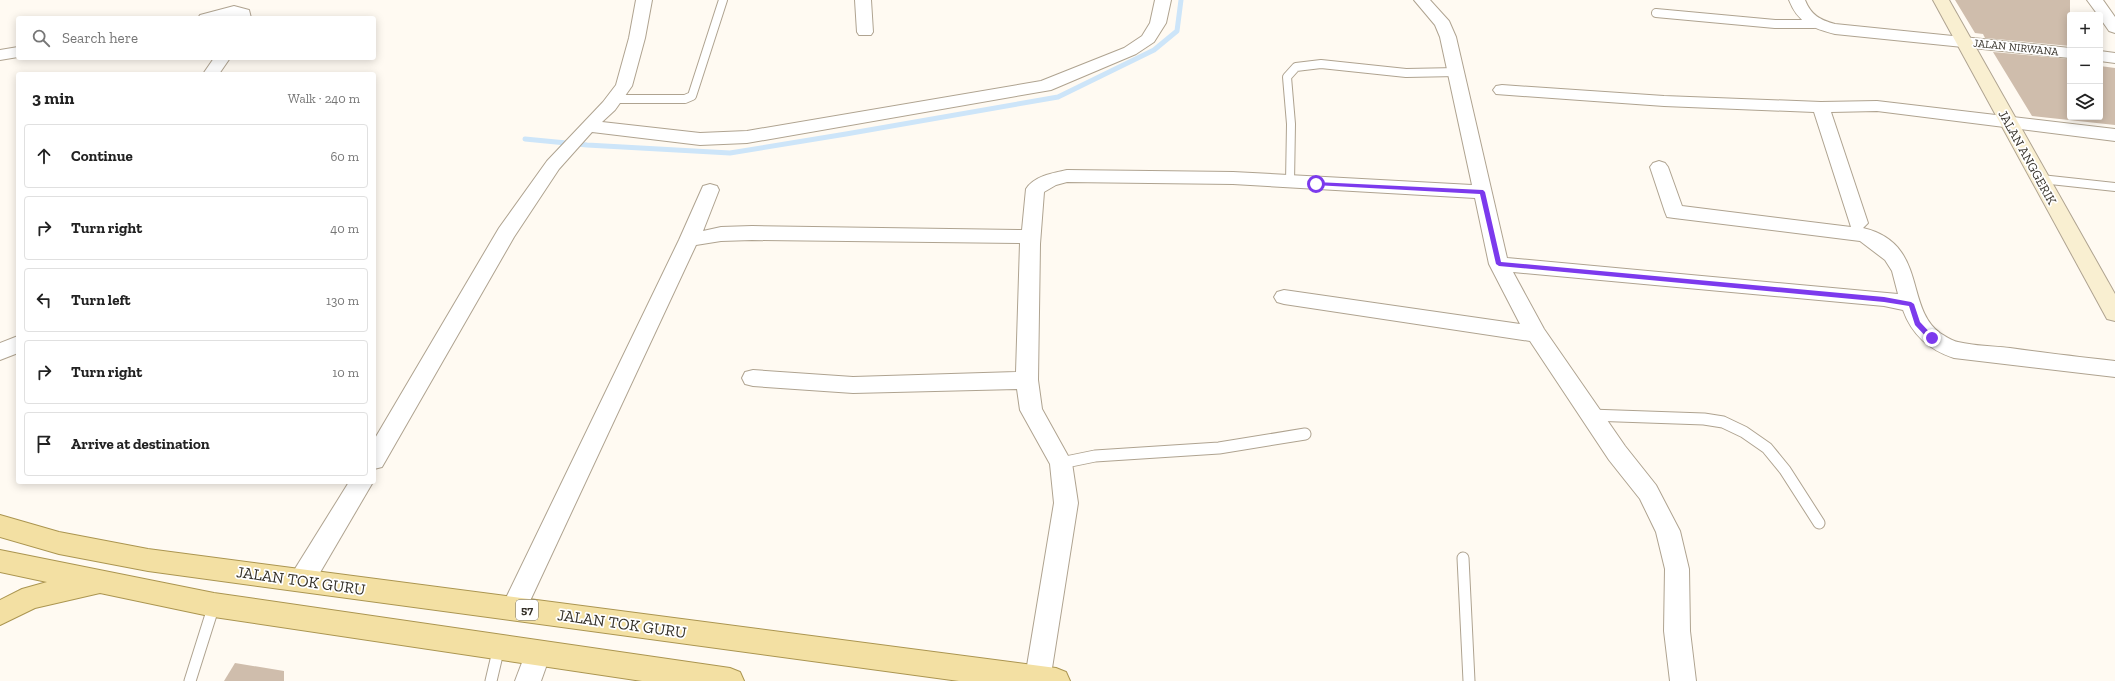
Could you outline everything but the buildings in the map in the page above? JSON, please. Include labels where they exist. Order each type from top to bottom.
[{"type":"main road","name":"JALAN ANGGERIK","points":[[1941,0],[2040,179],[2109,292],[2115,313]]},
{"type":"main road","name":"JALAN TOK GURU","points":[[0,526],[58,543],[148,560],[1047,680]]},
{"type":"main road","points":[[0,561],[214,605],[499,647],[696,679],[730,681]]},
{"type":"main road","points":[[0,613],[31,597],[104,582]]},
{"type":"street","points":[[376,457],[506,233],[553,165],[614,99],[624,86],[632,59],[644,0]]},
{"type":"street","points":[[863,0],[865,32]]},
{"type":"street","points":[[586,128],[700,139],[747,137],[1046,86],[1130,51],[1148,39],[1158,23],[1163,0]]},
{"type":"street","points":[[1422,0],[1443,24],[1448,37],[1457,72],[1466,125],[1499,264],[1536,334],[1590,415],[1648,492],[1668,531],[1677,569],[1677,631],[1683,681]]},
{"type":"street","points":[[1797,0],[1801,12],[1814,24]]},
{"type":"street","points":[[2095,0],[2115,28]]},
{"type":"street","points":[[214,16],[234,11],[243,13],[243,16]]},
{"type":"street","name":"JALAN NIRWANA","points":[[1814,24],[1835,29],[2067,53]]},
{"type":"street","points":[[0,55],[16,52]]},
{"type":"street","points":[[2103,56],[2115,58]]},
{"type":"street","points":[[213,72],[221,60]]},
{"type":"street","points":[[1502,90],[1664,101],[1821,107],[1877,106],[2115,134]]},
{"type":"street","points":[[1821,107],[1858,223]]},
{"type":"street","points":[[1659,167],[1674,212],[1864,235],[1883,244],[1896,259],[1904,274],[1911,304],[1921,329],[1932,338],[1954,350],[2115,369]]},
{"type":"street","points":[[1047,680],[1066,503],[1061,463],[1031,410],[1027,380],[1030,237],[1035,189],[1050,180],[1067,176],[1233,178],[1483,192]]},
{"type":"street","points":[[514,608],[690,240],[710,190]]},
{"type":"street","points":[[690,240],[721,234],[752,232],[1030,237]]},
{"type":"street","points":[[1499,264],[1876,298],[1911,304]]},
{"type":"street","points":[[1284,297],[1536,334]]},
{"type":"street","points":[[0,352],[16,345]]},
{"type":"street","points":[[753,378],[852,385],[1027,380]]},
{"type":"street","points":[[302,580],[360,484]]},
{"type":"street","points":[[528,681],[538,653]]},
{"type":"lane","points":[[614,99],[685,99],[692,96],[723,0]]},
{"type":"lane","points":[[1656,13],[1790,25],[1814,24]]},
{"type":"lane","points":[[1290,182],[1291,124],[1287,77],[1296,67],[1321,64],[1406,73],[1457,72]]},
{"type":"lane","points":[[2040,179],[2115,187]]},
{"type":"lane","points":[[1590,415],[1704,418],[1723,422],[1744,432],[1767,448],[1785,470],[1819,523]]},
{"type":"lane","points":[[1061,463],[1095,456],[1219,448],[1305,434]]},
{"type":"lane","points":[[1463,558],[1470,681]]},
{"type":"lane","points":[[190,681],[214,605]]},
{"type":"lane","points":[[491,681],[499,647]]},
{"type":"waterway","points":[[525,139],[587,145],[730,153],[1058,97],[1154,50],[1177,31],[1181,0]]},
{"type":"route","points":[[1316,184],[1483,192],[1499,264],[1884,299],[1911,304],[1917,323],[1921,329],[1932,338]]}]
